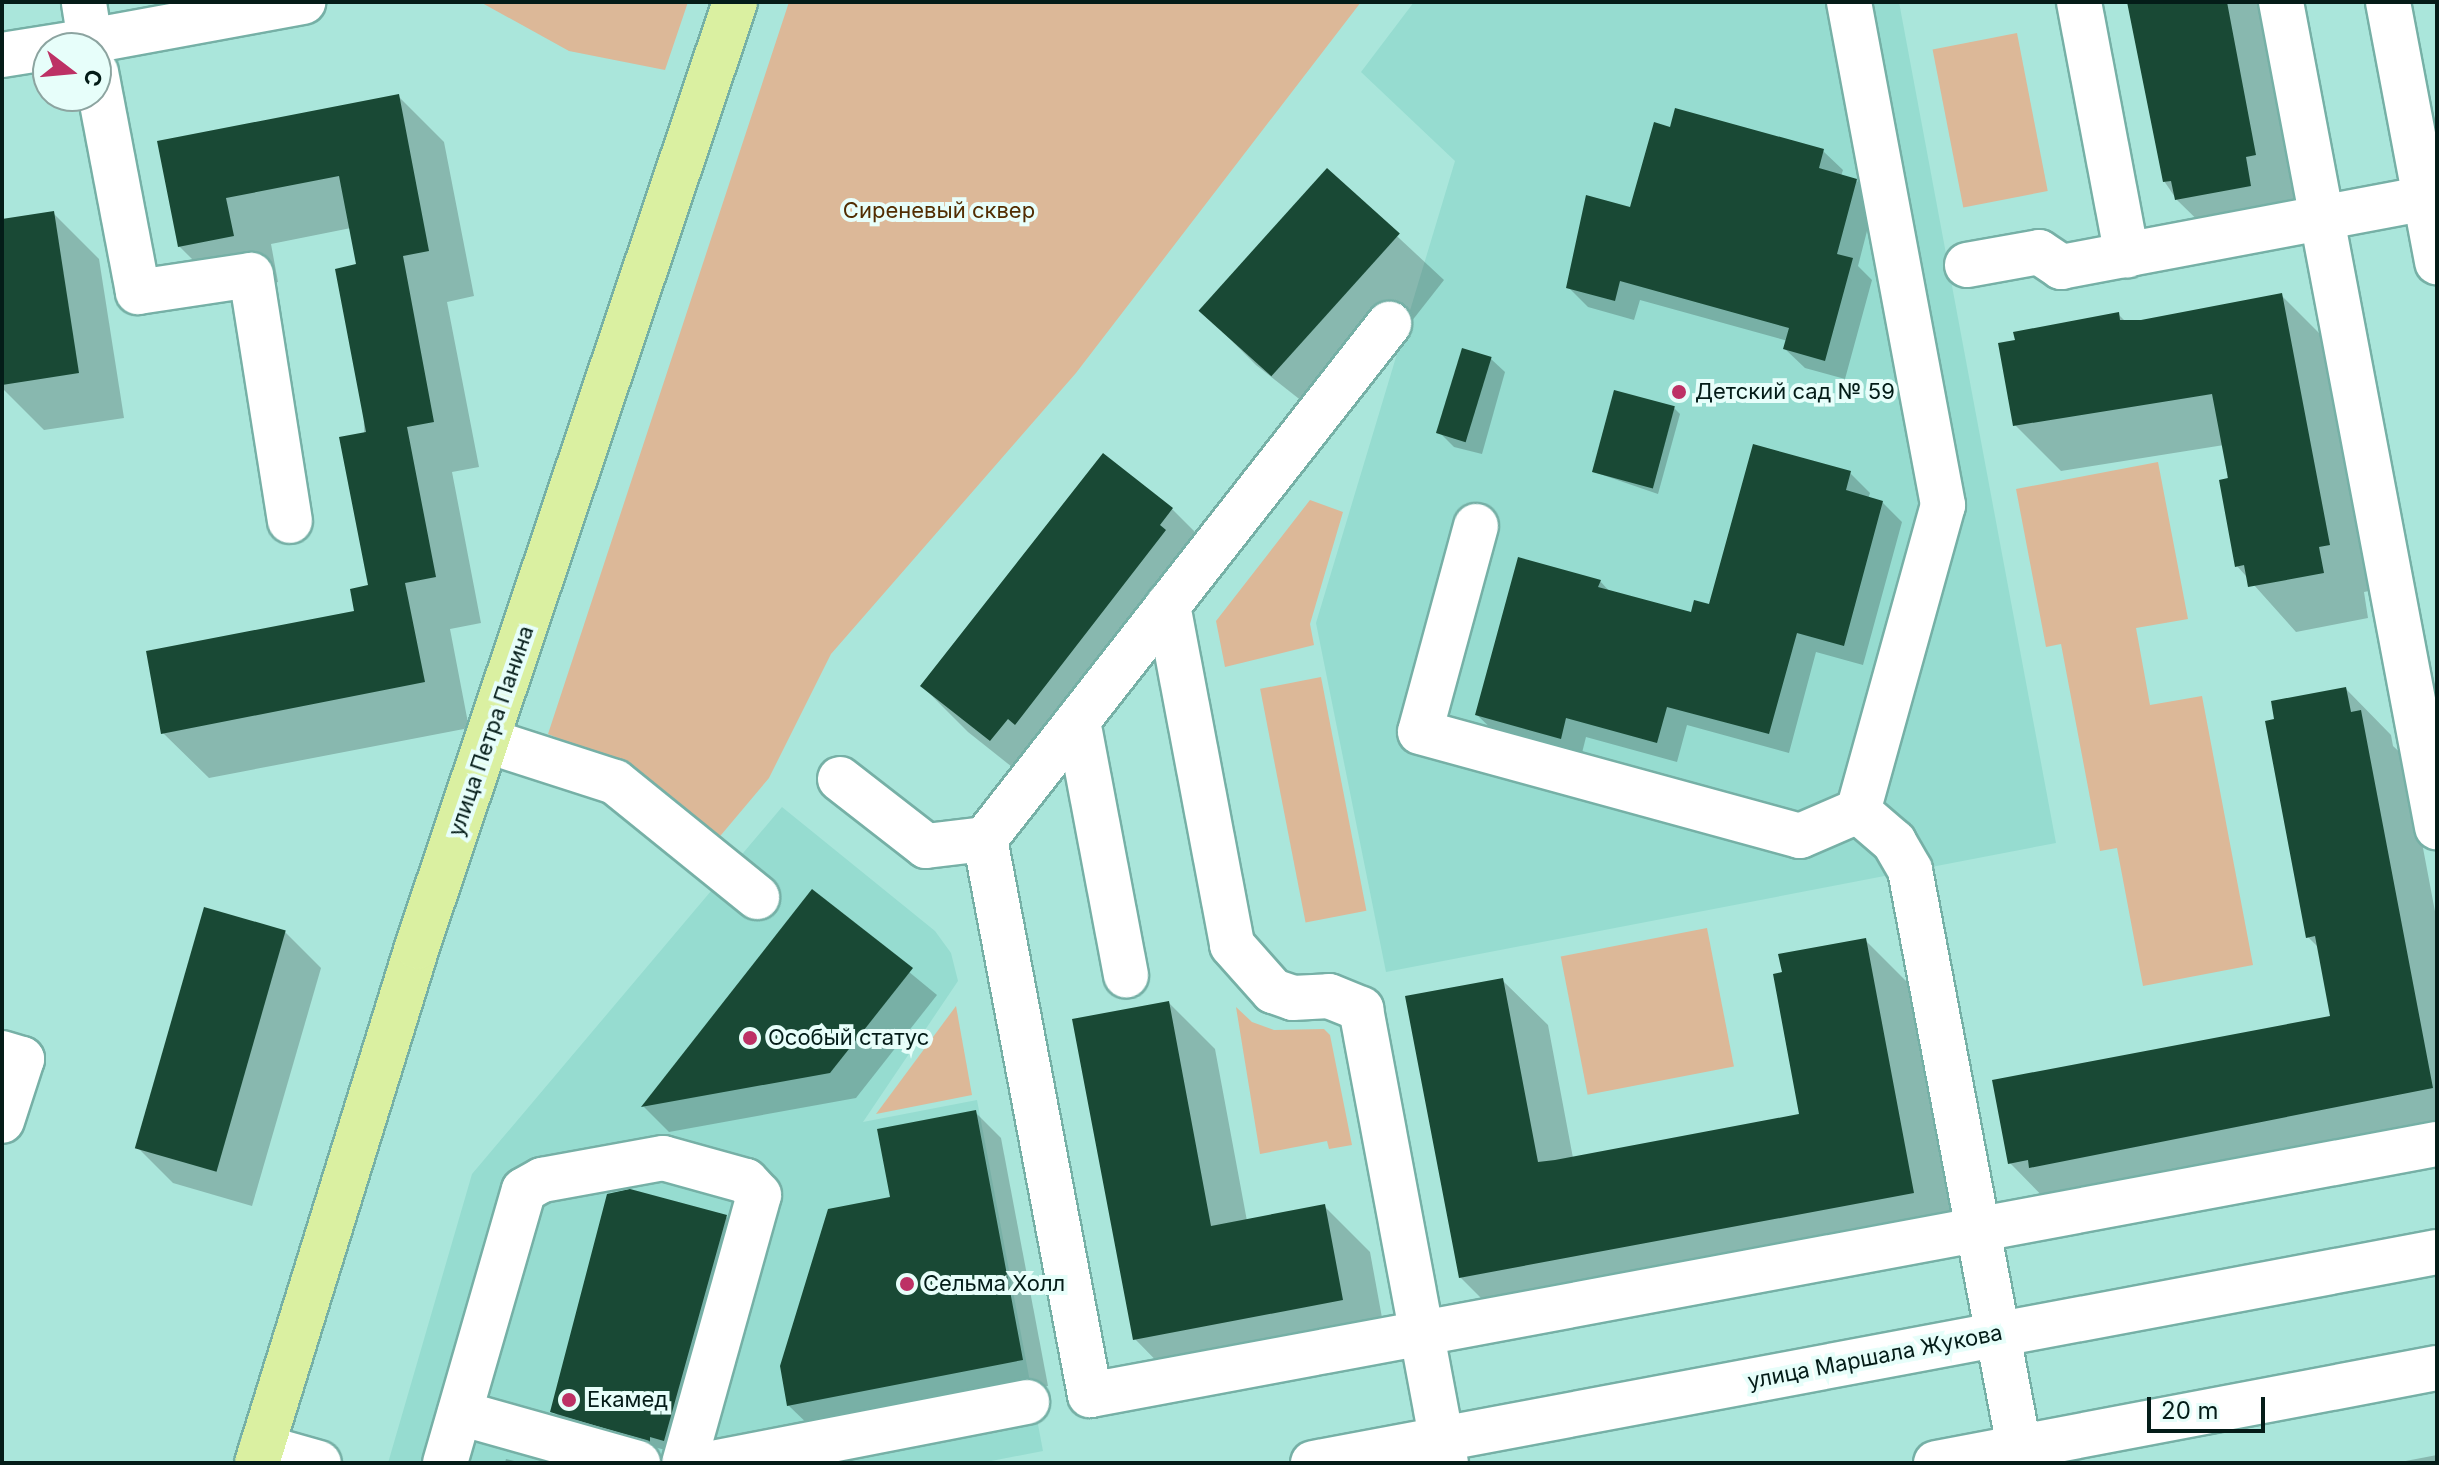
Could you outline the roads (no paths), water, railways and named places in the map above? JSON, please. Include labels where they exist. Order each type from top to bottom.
[{"type":"main road","name":"улица Петра Панина","points":[[260,1455],[417,947],[735,2]]},
{"type":"street","points":[[112,37],[303,2]]},
{"type":"street","points":[[1849,2],[1943,505],[1858,811]]},
{"type":"street","points":[[2079,2],[2127,255]]},
{"type":"street","points":[[2281,2],[2430,752],[2437,827]]},
{"type":"street","points":[[2388,2],[2423,114],[2437,262]]},
{"type":"street","points":[[2,55],[32,50]]},
{"type":"street","points":[[104,112],[138,292],[251,275],[290,521]]},
{"type":"street","points":[[1967,265],[2039,252],[2061,267],[2322,217],[2430,204]]},
{"type":"street","points":[[840,779],[926,846],[985,839],[1389,324]]},
{"type":"street","points":[[1476,526],[1420,732],[1800,836],[1858,811]]},
{"type":"street","points":[[1168,605],[1232,945],[1273,991],[1293,998],[1329,996],[1361,1009],[1444,1451]]},
{"type":"street","points":[[1078,721],[1126,976]]},
{"type":"street","points":[[488,741],[615,782],[757,897]]},
{"type":"street","points":[[1858,811],[1894,842],[1910,870],[2019,1447]]},
{"type":"street","points":[[985,839],[1090,1395],[2437,1144]]},
{"type":"street","points":[[2,1121],[12,1056]]},
{"type":"street","points":[[445,1463],[524,1190],[542,1180],[663,1158],[746,1181],[759,1195],[684,1463]]},
{"type":"street","name":"улица Маршала Жукова","points":[[1313,1463],[1444,1451],[1998,1334],[2437,1252]]},
{"type":"street","points":[[1936,1463],[2437,1368]]},
{"type":"street","points":[[713,1463],[1027,1402]]},
{"type":"street","points":[[460,1413],[638,1463]]},
{"type":"street","points":[[260,1455],[319,1463]]},
{"type":"place","name":"Детский сад № 59","points":[[1679,392]]},
{"type":"place","name":"Особый статус","points":[[750,1038]]},
{"type":"place","name":"Сельма Холл","points":[[907,1284]]},
{"type":"place","name":"Екамед","points":[[569,1400]]},
{"type":"park label","name":"Сиреневый сквер","points":[[939,211]]}]
